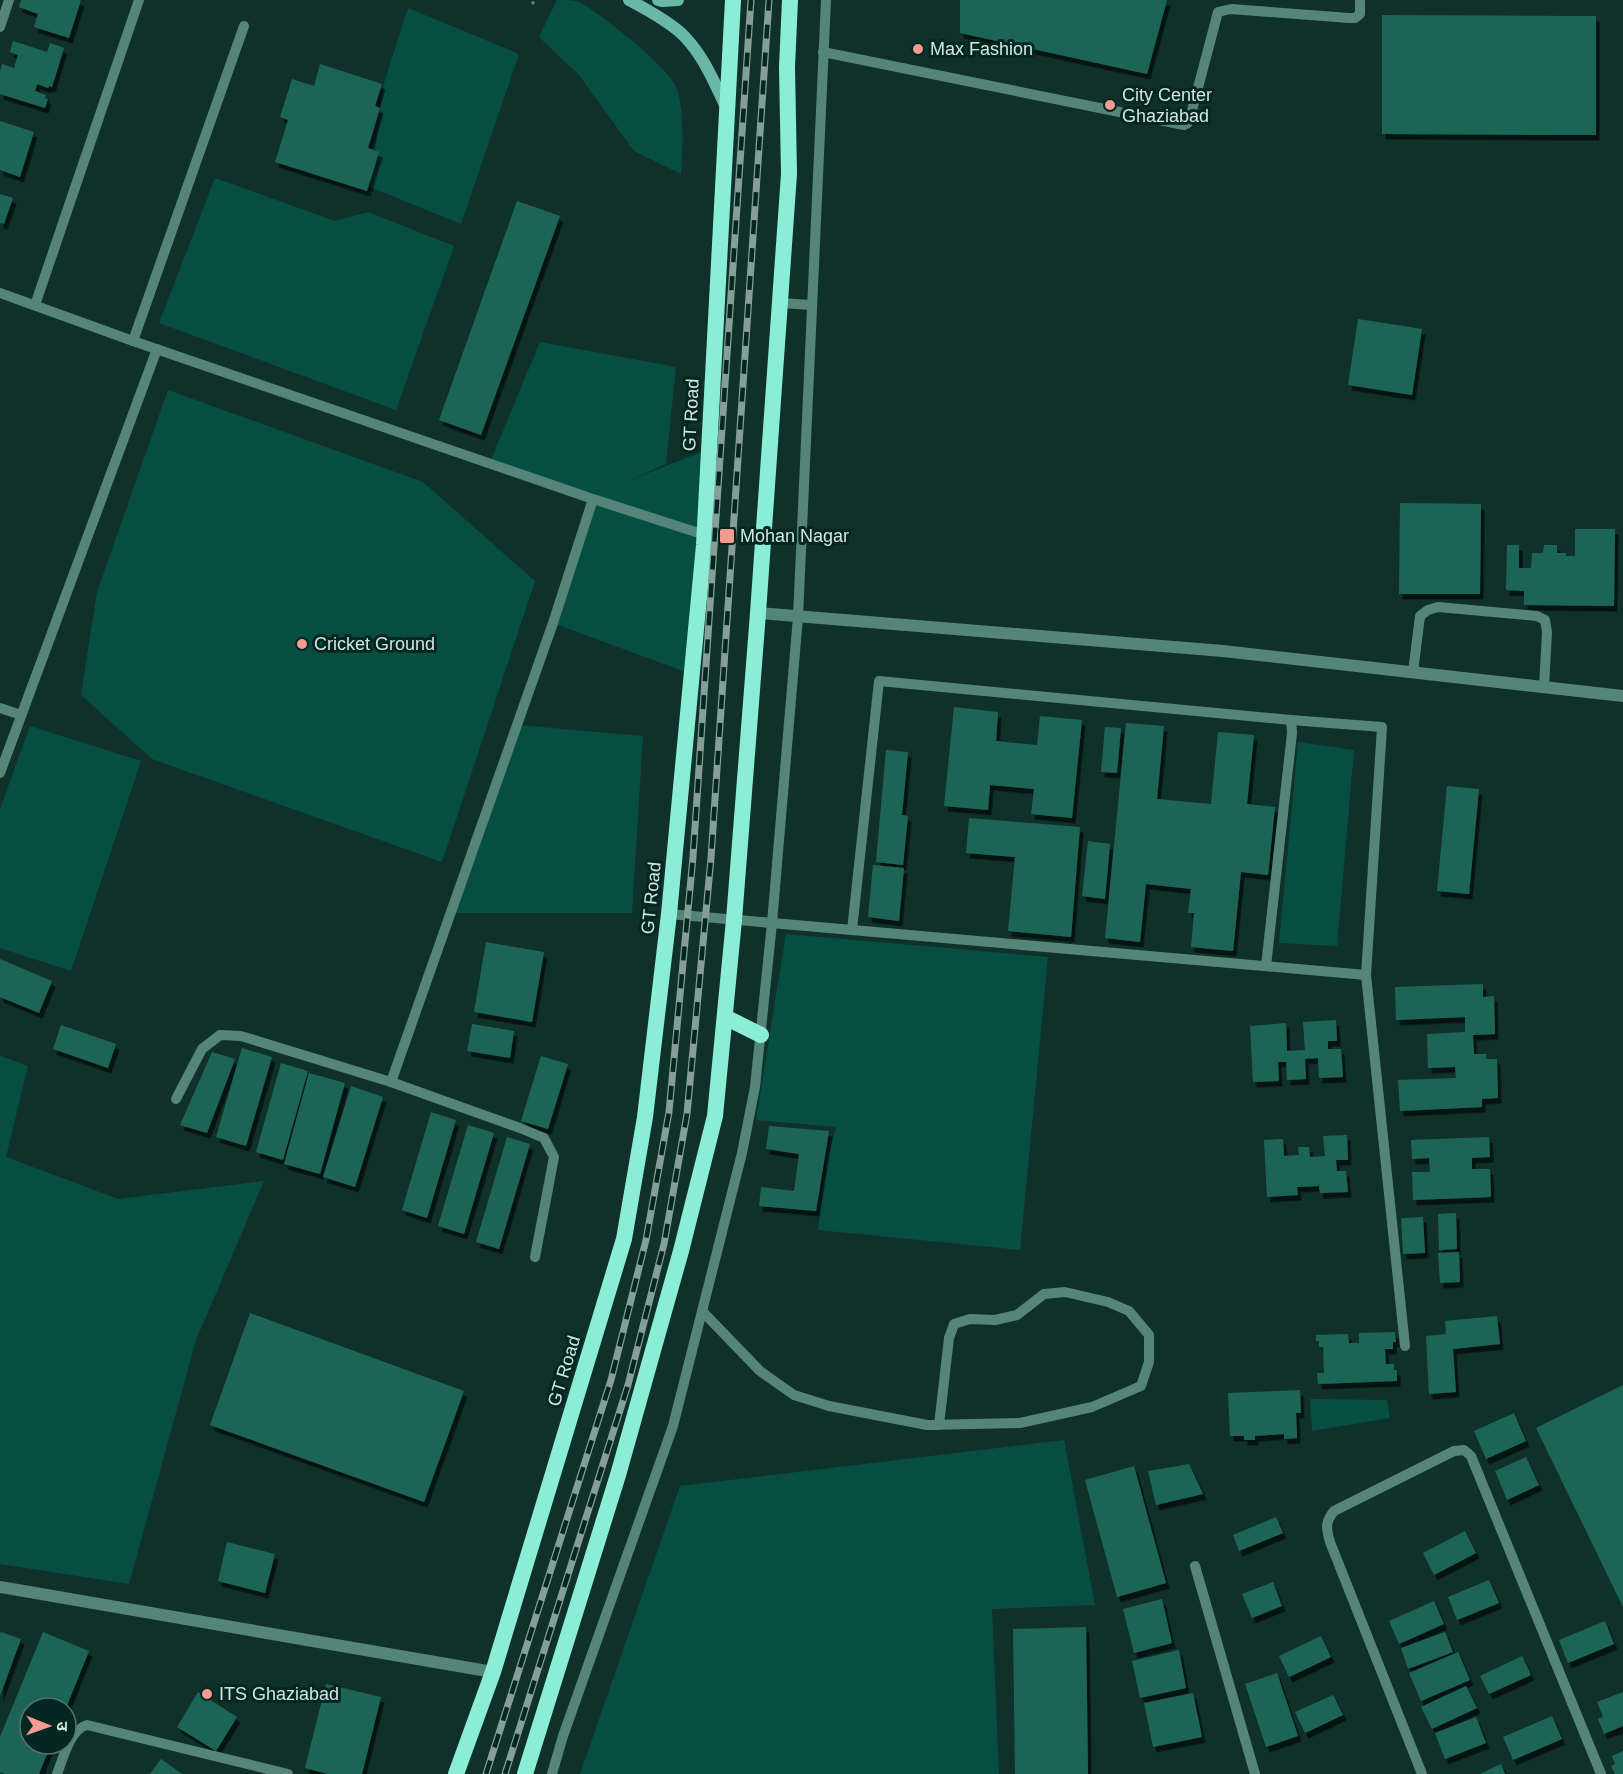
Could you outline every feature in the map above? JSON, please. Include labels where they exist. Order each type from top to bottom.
[{"type":"highway","name":"GT Road","points":[[456,1774],[493,1672],[624,1239],[645,1117],[669,914],[705,535],[734,0]]},
{"type":"highway","points":[[525,1774],[618,1475],[681,1251],[715,1116],[734,920],[789,174],[787,67],[790,0]]},
{"type":"highway","points":[[725,1017],[761,1035]]},
{"type":"main road","points":[[629,0],[684,35],[703,61],[728,111]]},
{"type":"main road","points":[[658,0],[662,2],[678,0]]},
{"type":"street","points":[[758,613],[1224,651],[1623,696]]},
{"type":"street","points":[[0,1587],[493,1672]]},
{"type":"lane","points":[[0,27],[9,0]]},
{"type":"lane","points":[[34,305],[139,0]]},
{"type":"lane","points":[[552,1774],[563,1736],[673,1426],[742,1153],[756,1087],[798,617],[826,0]]},
{"type":"lane","points":[[823,52],[1184,125],[1190,118],[1218,12],[1231,9],[1355,18],[1360,14],[1360,0]]},
{"type":"lane","points":[[134,341],[244,26]]},
{"type":"lane","points":[[0,293],[593,499],[705,535]]},
{"type":"lane","points":[[780,303],[812,304]]},
{"type":"lane","points":[[0,773],[157,349]]},
{"type":"lane","points":[[391,1082],[553,623],[593,499]]},
{"type":"lane","points":[[1413,672],[1420,616],[1428,609],[1438,607],[1537,616],[1545,620],[1547,632],[1544,687]]},
{"type":"lane","points":[[852,930],[879,681],[1382,727],[1366,975],[1405,1346]]},
{"type":"lane","points":[[0,708],[21,715]]},
{"type":"lane","points":[[1266,966],[1292,733],[1291,720]]},
{"type":"lane","points":[[669,914],[1366,975]]},
{"type":"lane","points":[[176,1100],[202,1049],[220,1035],[241,1036],[391,1082],[544,1138],[554,1157],[535,1257]]},
{"type":"lane","points":[[702,1311],[760,1371],[794,1395],[829,1406],[927,1425],[939,1425],[1020,1423],[1092,1407],[1141,1386],[1149,1362],[1149,1335],[1129,1311],[1107,1302],[1065,1292],[1044,1294],[1017,1315],[995,1320],[970,1319],[954,1324],[949,1338],[939,1425]]},
{"type":"lane","points":[[1422,1774],[1330,1542],[1327,1530],[1328,1519],[1334,1511],[1454,1451],[1464,1450],[1471,1456],[1601,1774]]},
{"type":"lane","points":[[1195,1566],[1255,1774]]},
{"type":"lane","points":[[57,1774],[75,1732],[87,1725],[288,1774]]},
{"type":"green space","points":[[557,0],[579,2],[603,18],[650,57],[673,82],[678,91],[681,112],[683,143],[681,174],[634,151],[579,75],[539,37]]},
{"type":"green space","points":[[408,8],[519,54],[461,224],[370,187],[384,83]]},
{"type":"green space","points":[[215,178],[335,221],[368,212],[454,246],[396,410],[159,323]]},
{"type":"green space","points":[[540,342],[676,367],[666,464],[628,481],[709,449],[691,674],[553,623],[596,494],[490,462]]},
{"type":"green space","name":"Cricket Ground","points":[[168,390],[423,482],[535,581],[442,862],[152,759],[81,695],[97,592]]},
{"type":"green space","points":[[518,725],[643,736],[632,913],[455,913]]},
{"type":"green space","points":[[30,726],[141,761],[71,971],[0,948],[0,809]]},
{"type":"green space","points":[[1298,742],[1354,750],[1337,946],[1279,943]]},
{"type":"green space","points":[[786,934],[1048,957],[1020,1250],[818,1230],[827,1160],[836,1127],[756,1120]]},
{"type":"green space","points":[[0,1056],[28,1066],[6,1157],[118,1199],[264,1181],[196,1340],[129,1584],[0,1564]]},
{"type":"green space","points":[[1310,1399],[1387,1400],[1390,1418],[1312,1431]]},
{"type":"green space","points":[[1064,1440],[1095,1605],[992,1609],[999,1774],[580,1774],[680,1486]]},
{"type":"building","points":[[21,0],[81,0],[69,38],[34,27],[38,14],[19,7]]},
{"type":"building","points":[[960,0],[1167,0],[1147,74],[960,33]]},
{"type":"building","points":[[1382,15],[1596,16],[1596,135],[1382,134]]},
{"type":"building","points":[[13,41],[47,52],[50,43],[64,48],[52,87],[37,84],[35,91],[46,95],[45,98],[48,99],[45,108],[0,94],[2,64],[14,68],[18,55],[10,52]]},
{"type":"building","points":[[320,64],[382,84],[375,106],[380,108],[368,148],[379,152],[367,191],[275,162],[288,120],[280,117],[292,79],[314,86]]},
{"type":"building","points":[[0,121],[34,132],[20,177],[0,170]]},
{"type":"building","points":[[0,194],[13,198],[4,224],[0,223]]},
{"type":"building","points":[[517,201],[560,216],[481,435],[439,420]]},
{"type":"building","points":[[1358,319],[1422,329],[1412,395],[1348,385]]},
{"type":"building","points":[[1400,503],[1481,504],[1480,594],[1399,594]]},
{"type":"building","points":[[1575,529],[1615,529],[1614,606],[1524,605],[1524,591],[1506,590],[1507,545],[1519,545],[1519,568],[1531,568],[1532,553],[1543,553],[1544,545],[1557,545],[1557,553],[1575,556]]},
{"type":"building","points":[[954,707],[998,712],[996,741],[1037,745],[1040,716],[1082,720],[1072,818],[1031,814],[1034,789],[990,785],[988,810],[944,806]]},
{"type":"building","points":[[1126,723],[1164,726],[1157,799],[1211,804],[1218,732],[1254,735],[1247,804],[1275,807],[1268,875],[1241,872],[1233,951],[1191,947],[1194,913],[1188,913],[1191,889],[1146,884],[1140,942],[1105,938]]},
{"type":"building","points":[[1105,727],[1121,728],[1117,773],[1101,772]]},
{"type":"building","points":[[886,750],[908,752],[902,815],[908,816],[903,865],[876,862]]},
{"type":"building","points":[[1447,786],[1479,789],[1469,894],[1437,891]]},
{"type":"building","points":[[969,818],[1080,827],[1071,937],[1008,931],[1015,857],[966,853]]},
{"type":"building","points":[[1088,841],[1110,844],[1105,899],[1082,896]]},
{"type":"building","points":[[873,865],[904,868],[899,921],[868,917]]},
{"type":"building","points":[[486,942],[544,952],[532,1022],[474,1012]]},
{"type":"building","points":[[0,959],[52,981],[39,1013],[0,997]]},
{"type":"building","points":[[1483,984],[1483,997],[1494,996],[1495,1034],[1473,1035],[1474,1054],[1486,1054],[1486,1059],[1497,1059],[1498,1098],[1482,1099],[1482,1107],[1400,1111],[1398,1080],[1456,1078],[1455,1067],[1428,1068],[1427,1034],[1465,1032],[1465,1017],[1396,1020],[1395,987]]},
{"type":"building","points":[[1336,1020],[1337,1041],[1328,1041],[1328,1049],[1341,1049],[1343,1077],[1319,1078],[1318,1058],[1305,1059],[1306,1079],[1287,1080],[1286,1062],[1278,1062],[1279,1081],[1253,1082],[1250,1026],[1286,1023],[1287,1051],[1305,1050],[1303,1022]]},
{"type":"building","points":[[472,1024],[514,1031],[510,1058],[467,1051]]},
{"type":"building","points":[[61,1025],[116,1044],[108,1068],[53,1049]]},
{"type":"building","points":[[242,1048],[272,1057],[246,1146],[216,1137]]},
{"type":"building","points":[[212,1052],[235,1059],[207,1133],[180,1125]]},
{"type":"building","points":[[541,1056],[568,1064],[548,1129],[521,1121]]},
{"type":"building","points":[[281,1063],[308,1071],[283,1160],[256,1152]]},
{"type":"building","points":[[309,1073],[345,1083],[320,1174],[284,1164]]},
{"type":"building","points":[[351,1086],[383,1097],[355,1187],[323,1177]]},
{"type":"building","points":[[431,1112],[456,1120],[427,1218],[402,1210]]},
{"type":"building","points":[[468,1125],[494,1133],[464,1234],[438,1226]]},
{"type":"building","points":[[769,1126],[829,1131],[816,1211],[759,1206],[761,1187],[794,1191],[799,1154],[766,1149]]},
{"type":"building","points":[[1347,1135],[1348,1160],[1336,1160],[1337,1171],[1346,1171],[1348,1192],[1320,1193],[1319,1186],[1297,1187],[1298,1195],[1267,1197],[1264,1140],[1283,1139],[1284,1156],[1299,1155],[1298,1147],[1309,1147],[1310,1157],[1325,1156],[1323,1136]]},
{"type":"building","points":[[507,1137],[530,1144],[499,1249],[476,1242]]},
{"type":"building","points":[[1489,1137],[1490,1157],[1472,1158],[1472,1169],[1490,1169],[1491,1197],[1413,1200],[1412,1172],[1430,1172],[1429,1158],[1412,1159],[1411,1140]]},
{"type":"building","points":[[1456,1213],[1457,1249],[1439,1250],[1438,1214]]},
{"type":"building","points":[[1423,1217],[1425,1253],[1403,1254],[1401,1218]]},
{"type":"building","points":[[1459,1252],[1460,1282],[1440,1283],[1438,1253]]},
{"type":"building","points":[[250,1313],[464,1391],[424,1502],[210,1425]]},
{"type":"building","points":[[1497,1316],[1500,1344],[1453,1349],[1456,1392],[1429,1394],[1426,1336],[1446,1334],[1445,1321]]},
{"type":"building","points":[[1395,1332],[1396,1342],[1393,1342],[1393,1349],[1385,1349],[1386,1364],[1394,1364],[1394,1370],[1397,1370],[1397,1381],[1318,1384],[1317,1373],[1324,1373],[1323,1347],[1319,1347],[1316,1335],[1348,1334],[1349,1343],[1359,1343],[1359,1333]]},
{"type":"building","points":[[1623,1385],[1623,1607],[1536,1428]]},
{"type":"building","points":[[1300,1390],[1301,1413],[1296,1413],[1297,1438],[1284,1439],[1284,1434],[1255,1436],[1255,1440],[1244,1440],[1244,1436],[1230,1436],[1228,1393]]},
{"type":"building","points":[[1514,1413],[1526,1441],[1486,1459],[1474,1431]]},
{"type":"building","points":[[1526,1457],[1539,1485],[1507,1500],[1495,1471]]},
{"type":"building","points":[[1189,1464],[1203,1494],[1156,1505],[1148,1471]]},
{"type":"building","points":[[1134,1466],[1166,1583],[1117,1597],[1085,1480]]},
{"type":"building","points":[[1276,1517],[1283,1533],[1239,1551],[1233,1535]]},
{"type":"building","points":[[1465,1531],[1476,1553],[1434,1575],[1423,1553]]},
{"type":"building","points":[[227,1542],[275,1554],[265,1593],[218,1581]]},
{"type":"building","points":[[1489,1580],[1499,1603],[1457,1620],[1448,1597]]},
{"type":"building","points":[[1273,1582],[1282,1606],[1252,1618],[1242,1594]]},
{"type":"building","points":[[1162,1599],[1172,1643],[1134,1653],[1123,1609]]},
{"type":"building","points":[[1434,1601],[1444,1624],[1399,1644],[1389,1621]]},
{"type":"building","points":[[1605,1621],[1614,1644],[1568,1663],[1559,1640]]},
{"type":"building","points":[[1086,1627],[1088,1774],[1015,1774],[1013,1629]]},
{"type":"building","points":[[1,1632],[21,1639],[0,1696],[0,1634]]},
{"type":"building","points":[[43,1632],[89,1651],[71,1696],[18,1696],[18,1756],[46,1756],[39,1774],[0,1772],[0,1737]]},
{"type":"building","points":[[1445,1632],[1453,1652],[1408,1669],[1401,1648]]},
{"type":"building","points":[[1321,1636],[1331,1657],[1289,1677],[1279,1656]]},
{"type":"building","points":[[1179,1650],[1186,1688],[1140,1698],[1132,1661]]},
{"type":"building","points":[[1458,1652],[1470,1680],[1421,1701],[1409,1673]]},
{"type":"building","points":[[1522,1656],[1531,1675],[1489,1694],[1480,1676]]},
{"type":"building","points":[[1277,1673],[1298,1736],[1266,1747],[1245,1684]]},
{"type":"building","points":[[326,1684],[381,1697],[362,1774],[328,1774],[305,1768]]},
{"type":"building","points":[[1466,1686],[1477,1708],[1432,1729],[1421,1707]]},
{"type":"building","points":[[198,1692],[237,1717],[216,1751],[177,1727]]},
{"type":"building","points":[[1623,1692],[1623,1726],[1604,1734],[1598,1719],[1603,1717],[1597,1702]]},
{"type":"building","points":[[1193,1693],[1202,1737],[1153,1747],[1144,1703]]},
{"type":"building","points":[[1333,1695],[1343,1715],[1305,1733],[1295,1712]]},
{"type":"building","points":[[1552,1716],[1562,1739],[1513,1760],[1503,1737]]},
{"type":"building","points":[[1476,1717],[1486,1743],[1445,1759],[1435,1733]]},
{"type":"building","points":[[1623,1751],[1623,1774],[1615,1774],[1611,1766],[1615,1764],[1612,1756]]},
{"type":"building","points":[[161,1759],[182,1774],[150,1774]]},
{"type":"building","points":[[1501,1764],[1505,1774],[1480,1774]]},
{"type":"railway","points":[[486,1774],[611,1380],[646,1240],[669,1112],[693,857],[751,0]]},
{"type":"railway","points":[[505,1774],[628,1385],[664,1244],[687,1114],[711,858],[769,0]]},
{"type":"place","name":"Max Fashion","points":[[918,49]]},
{"type":"place","name":"City Center Ghaziabad","points":[[1110,105]]},
{"type":"place","name":"Mohan Nagar","points":[[727,536]]},
{"type":"place","name":"Cricket Ground","points":[[302,644]]},
{"type":"place","name":"ITS Ghaziabad","points":[[207,1694]]}]
